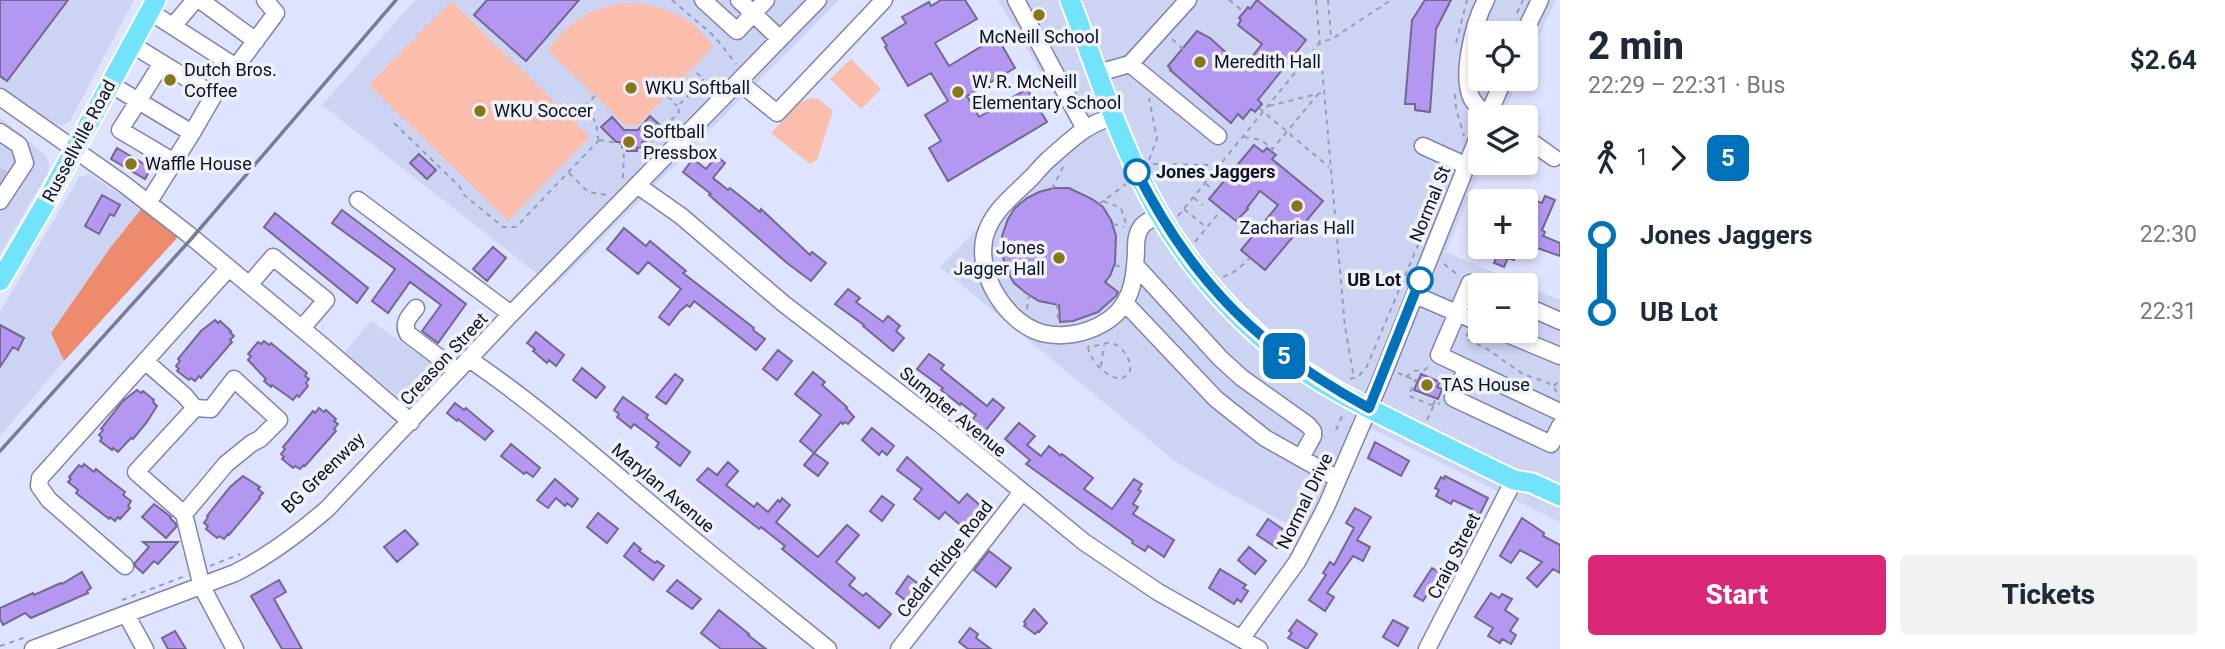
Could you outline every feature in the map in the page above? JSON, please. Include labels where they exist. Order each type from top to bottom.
[{"type":"main road","points":[[1070,0],[1137,172],[1160,215],[1198,271],[1221,298],[1256,333],[1308,373],[1369,408],[1514,480],[1528,492],[1560,508]]},
{"type":"main road","name":"Russellville Road","points":[[0,281],[6,256],[75,150],[153,5]]},
{"type":"main road","points":[[1514,480],[1532,483],[1560,496]]},
{"type":"street","points":[[173,26],[197,0],[256,41]]},
{"type":"street","points":[[153,5],[173,26],[236,67],[276,13],[265,0]]},
{"type":"street","points":[[704,0],[737,31],[766,0]]},
{"type":"street","points":[[739,0],[780,38]]},
{"type":"street","name":"Creason Street","points":[[29,643],[200,579],[257,562],[296,535],[327,509],[411,422],[630,186],[738,75],[818,0]]},
{"type":"street","points":[[738,75],[777,113],[884,0]]},
{"type":"street","points":[[1016,0],[1085,129]]},
{"type":"street","points":[[1098,73],[1130,64],[1188,0]]},
{"type":"street","points":[[1480,105],[1471,97],[1469,61],[1474,29],[1486,0]]},
{"type":"street","points":[[1529,21],[1539,0]]},
{"type":"street","points":[[131,44],[214,95],[148,203]]},
{"type":"street","points":[[162,63],[120,130],[174,162]]},
{"type":"street","points":[[1130,64],[1218,136]]},
{"type":"street","points":[[110,84],[192,134]]},
{"type":"street","points":[[2,103],[75,150],[148,203],[302,328],[411,422]]},
{"type":"street","points":[[1115,117],[1099,120],[1085,129],[1006,200],[993,218],[985,236],[984,269],[989,283],[1021,323],[1031,329],[1055,335],[1092,329],[1116,314],[1126,304],[1131,293],[1138,233],[1143,225],[1160,215]]},
{"type":"street","points":[[0,132],[19,145],[18,166],[0,201]]},
{"type":"street","points":[[1423,146],[1466,166]]},
{"type":"street","points":[[1538,147],[1554,158],[1538,154]]},
{"type":"street","name":"Normal St","points":[[1369,408],[1468,160]]},
{"type":"street","name":"Sumpter Avenue","points":[[630,186],[681,216],[784,304],[940,424],[1076,536],[1141,581],[1259,649]]},
{"type":"street","points":[[358,200],[511,314]]},
{"type":"street","points":[[249,285],[273,257],[326,300],[302,328]]},
{"type":"street","points":[[1135,265],[1227,365],[1308,425],[1313,431],[1312,436],[1301,458]]},
{"type":"street","points":[[125,566],[49,500],[39,486],[40,478],[228,269]]},
{"type":"street","points":[[1468,288],[1439,355],[1560,412]]},
{"type":"street","points":[[1415,295],[1457,313],[1468,321]]},
{"type":"street","points":[[1126,304],[1216,399],[1265,438],[1338,479]]},
{"type":"street","points":[[416,308],[406,321],[408,334],[457,372]]},
{"type":"street","points":[[1538,311],[1560,321]]},
{"type":"street","points":[[1529,343],[1560,356]]},
{"type":"street","name":"Marylan Avenue","points":[[469,359],[561,427],[828,649]]},
{"type":"street","points":[[145,361],[195,408],[211,409],[234,379],[279,420],[260,439],[226,464],[184,514]]},
{"type":"street","points":[[1466,368],[1453,398],[1551,444],[1560,426]]},
{"type":"street","points":[[195,408],[136,472],[184,514],[200,579],[235,649]]},
{"type":"street","name":"Normal Drive","points":[[1241,639],[1305,549],[1369,408]]},
{"type":"street","name":"Craig Street","points":[[1427,649],[1514,480]]},
{"type":"street","name":"Cedar Ridge Road","points":[[899,649],[1022,492]]},
{"type":"street","points":[[122,609],[145,649]]},
{"type":"path","points":[[672,0],[715,37],[734,61],[738,75]]},
{"type":"path","points":[[1229,0],[1244,12]]},
{"type":"path","points":[[1316,0],[1345,327],[1354,379]]},
{"type":"path","points":[[1328,0],[1332,39]]},
{"type":"path","points":[[1181,223],[1177,217],[1320,42],[1332,39],[1391,0]]},
{"type":"path","points":[[1173,40],[1183,48]]},
{"type":"path","points":[[678,106],[704,79],[693,69]]},
{"type":"path","points":[[1145,77],[1157,139],[1148,163],[1153,172]]},
{"type":"path","points":[[1268,106],[1324,93]]},
{"type":"path","points":[[1243,136],[1261,140],[1272,150],[1318,94]]},
{"type":"path","points":[[595,96],[583,108],[596,122],[599,140]]},
{"type":"path","points":[[642,146],[647,146],[679,112],[678,106],[668,96]]},
{"type":"path","points":[[1259,108],[1330,168]]},
{"type":"path","points":[[394,123],[460,187],[463,194],[503,227],[516,227],[599,140]]},
{"type":"path","points":[[599,140],[623,146],[630,186]]},
{"type":"path","points":[[418,155],[422,151]]},
{"type":"path","points":[[1148,163],[1208,165],[1227,179]]},
{"type":"path","points":[[437,174],[442,170]]},
{"type":"path","points":[[568,173],[589,192],[614,195]]},
{"type":"path","points":[[1205,183],[1215,191]]},
{"type":"path","points":[[1099,204],[1126,184]]},
{"type":"path","points":[[1343,378],[1354,379],[1367,366],[1441,191]]},
{"type":"path","points":[[1193,198],[1203,205]]},
{"type":"path","points":[[1103,201],[1121,208],[1123,219],[1131,230]]},
{"type":"path","points":[[1184,209],[1206,228]]},
{"type":"path","points":[[1190,236],[1194,242],[1221,210]]},
{"type":"path","points":[[1113,224],[1126,227]]},
{"type":"path","points":[[1228,284],[1222,277],[1237,270],[1250,258]]},
{"type":"path","points":[[1440,262],[1458,275]]},
{"type":"path","points":[[1057,304],[1058,334]]},
{"type":"path","points":[[1112,343],[1130,361],[1132,368],[1126,377],[1118,379],[1110,376],[1091,357],[1086,345],[1104,345],[1112,343]]},
{"type":"path","points":[[1475,343],[1523,374],[1544,381],[1553,387],[1560,399]]},
{"type":"path","points":[[1100,367],[1104,345]]},
{"type":"path","points":[[1406,377],[1413,372],[1425,370],[1431,360]]},
{"type":"path","points":[[1394,372],[1416,380],[1409,396],[1433,406],[1446,401]]},
{"type":"path","points":[[1359,376],[1361,380]]},
{"type":"path","points":[[1553,387],[1560,380]]},
{"type":"path","points":[[1427,421],[1436,398]]},
{"type":"path","points":[[122,609],[125,597],[200,579],[242,553]]},
{"type":"path","points":[[0,646],[29,643]]},
{"type":"shaded area","points":[[0,0],[134,0],[70,121],[62,125],[51,125],[0,91]]},
{"type":"shaded area","points":[[415,0],[839,0],[554,287],[322,105]]},
{"type":"shaded area","points":[[998,0],[1556,0],[1538,37],[1538,21],[1468,21],[1468,91],[1514,91],[1507,105],[1468,105],[1468,175],[1478,175],[1472,189],[1468,189],[1468,199],[1446,252],[1496,273],[1468,273],[1468,343],[1538,343],[1538,291],[1560,300],[1560,522],[1352,419],[1353,424],[1330,487],[1308,535],[1176,462],[940,267],[1074,129]]},
{"type":"shaded area","name":"WKU Soccer","points":[[451,1],[590,137],[508,221],[369,85]]},
{"type":"shaded area","name":"WKU Softball","points":[[624,3],[651,6],[675,13],[696,27],[713,47],[638,125],[626,126],[548,50],[563,32],[581,18],[601,8]]},
{"type":"shaded area","points":[[851,59],[881,89],[861,109],[830,79]]},
{"type":"shaded area","points":[[811,98],[819,99],[833,111],[817,160],[810,164],[771,133],[800,102]]},
{"type":"shaded area","points":[[0,117],[45,155],[49,163],[48,173],[0,254]]},
{"type":"shaded area","points":[[89,174],[142,208],[110,248],[51,333],[64,361],[0,436],[0,312],[79,177]]},
{"type":"shaded area","points":[[142,208],[178,237],[64,361],[51,333],[110,248]]},
{"type":"shaded area","points":[[371,321],[439,368],[405,402],[344,353]]},
{"type":"building","points":[[0,0],[68,0],[7,81],[0,76]]},
{"type":"building","points":[[487,0],[579,0],[526,61],[474,15]]},
{"type":"building","name":"W. R. McNeill Elementary School","points":[[941,0],[965,0],[977,19],[935,43],[949,66],[997,37],[1015,68],[967,96],[979,117],[1027,89],[1047,122],[948,181],[929,148],[941,141],[925,115],[948,101],[931,73],[908,86],[882,38],[906,23],[902,17],[929,2],[931,6]]},
{"type":"building","name":"Meredith Hall","points":[[1257,0],[1306,40],[1258,100],[1262,104],[1255,112],[1251,109],[1243,119],[1238,114],[1231,123],[1168,66],[1197,31],[1210,38],[1243,68],[1262,44],[1238,25],[1241,20],[1239,18]]},
{"type":"building","points":[[1425,0],[1451,0],[1436,29],[1430,112],[1415,110],[1415,104],[1405,104],[1412,20]]},
{"type":"building","points":[[650,116],[661,126],[649,140],[642,142],[642,147],[637,148],[637,151],[627,151],[627,147],[622,147],[622,142],[616,142],[601,127],[612,117],[624,130],[638,130]]},
{"type":"building","name":"Zacharias Hall","points":[[1254,145],[1263,152],[1267,148],[1276,155],[1272,159],[1323,201],[1265,270],[1241,250],[1278,205],[1260,191],[1236,221],[1209,199]]},
{"type":"building","name":"Waffle House","points":[[117,148],[151,168],[145,179],[111,159]]},
{"type":"building","points":[[419,154],[436,170],[427,179],[410,163]]},
{"type":"building","points":[[717,156],[725,163],[713,178],[760,212],[761,209],[810,255],[812,252],[826,263],[811,281],[683,172],[693,159],[706,169]]},
{"type":"building","name":"Jones Jagger Hall","points":[[1054,188],[1069,188],[1103,207],[1116,236],[1115,263],[1105,282],[1118,292],[1116,296],[1098,312],[1073,321],[1060,322],[1059,305],[1039,301],[1014,283],[1006,269],[1002,253],[1002,236],[1015,208],[1027,198]]},
{"type":"building","points":[[102,195],[120,205],[114,216],[110,214],[99,234],[85,226]]},
{"type":"building","points":[[1545,196],[1555,200],[1542,230],[1545,232],[1543,236],[1560,243],[1560,256],[1538,248],[1538,202],[1542,203]]},
{"type":"building","points":[[342,210],[466,304],[438,343],[422,331],[441,305],[410,282],[388,313],[372,301],[395,269],[332,223]]},
{"type":"building","points":[[275,213],[368,288],[357,303],[264,227]]},
{"type":"building","points":[[624,228],[646,246],[650,241],[686,271],[683,273],[754,328],[753,330],[765,339],[756,350],[694,301],[690,307],[687,305],[680,311],[669,325],[659,317],[681,289],[648,262],[638,274],[607,249]]},
{"type":"building","points":[[493,247],[506,258],[487,281],[473,269]]},
{"type":"building","points":[[1496,259],[1508,259],[1504,267],[1494,263]]},
{"type":"building","points":[[848,289],[860,298],[856,302],[883,322],[888,316],[900,326],[896,331],[904,338],[893,351],[835,304]]},
{"type":"building","points":[[215,320],[231,331],[234,336],[230,340],[232,342],[201,378],[199,376],[195,381],[191,378],[189,380],[177,371],[179,369],[176,366],[180,361],[178,359],[201,331]]},
{"type":"building","points":[[0,325],[24,338],[18,350],[13,347],[0,367]]},
{"type":"building","points":[[536,332],[564,355],[556,366],[549,360],[547,363],[527,343]]},
{"type":"building","points":[[264,341],[269,345],[271,343],[307,373],[305,376],[309,379],[306,383],[308,386],[299,397],[297,395],[293,400],[272,385],[271,387],[248,360],[251,356],[248,354],[258,342],[261,344]]},
{"type":"building","points":[[778,350],[792,361],[777,380],[763,369]]},
{"type":"building","points":[[929,354],[944,365],[941,369],[987,406],[993,399],[1004,408],[985,431],[972,420],[976,415],[917,369]]},
{"type":"building","points":[[582,368],[605,387],[596,398],[573,380]]},
{"type":"building","points":[[813,372],[825,382],[822,385],[847,407],[854,417],[848,424],[841,422],[814,453],[800,441],[821,415],[795,394]]},
{"type":"building","points":[[675,374],[683,380],[666,404],[656,397]]},
{"type":"building","name":"TAS House","points":[[1421,374],[1440,382],[1437,387],[1442,389],[1438,399],[1414,390]]},
{"type":"building","points":[[137,390],[141,393],[143,391],[157,406],[133,439],[118,452],[113,448],[112,450],[100,441],[101,429],[123,401]]},
{"type":"building","points":[[623,397],[690,452],[680,466],[656,447],[659,443],[650,436],[634,424],[631,428],[617,417],[619,414],[614,410]]},
{"type":"building","points":[[455,403],[464,410],[466,408],[493,431],[485,440],[447,413]]},
{"type":"building","points":[[319,408],[324,412],[326,410],[336,419],[336,431],[305,466],[300,469],[295,466],[293,468],[282,459],[284,457],[281,454],[285,449],[283,447],[313,411],[315,413]]},
{"type":"building","points":[[1019,423],[1035,436],[1027,445],[1041,456],[1049,446],[1061,456],[1062,454],[1093,478],[1084,489],[1112,509],[1134,479],[1142,484],[1133,504],[1138,507],[1133,514],[1174,540],[1164,557],[1148,546],[1145,551],[1132,543],[1133,541],[1026,464],[1030,460],[1005,439]]},
{"type":"building","points":[[872,428],[894,446],[887,455],[882,451],[879,455],[862,440]]},
{"type":"building","points":[[1375,442],[1409,461],[1401,476],[1368,458]]},
{"type":"building","points":[[511,444],[540,468],[533,477],[526,472],[524,474],[501,456]]},
{"type":"building","points":[[814,453],[828,463],[818,476],[804,465]]},
{"type":"building","points":[[907,457],[959,503],[967,494],[982,507],[965,529],[945,512],[939,519],[914,499],[922,489],[897,470]]},
{"type":"building","points":[[728,462],[738,471],[726,485],[754,507],[757,503],[768,512],[782,498],[790,505],[776,522],[818,557],[847,525],[859,535],[836,562],[855,578],[849,585],[863,596],[866,593],[891,614],[879,628],[782,549],[785,546],[697,480],[708,468],[717,475]]},
{"type":"building","points":[[84,464],[94,472],[96,469],[125,492],[123,495],[131,501],[128,506],[130,508],[120,519],[109,519],[76,493],[78,490],[68,482],[79,465],[82,467]]},
{"type":"building","points":[[243,476],[260,487],[258,489],[263,493],[229,535],[224,539],[219,536],[217,538],[206,529],[208,526],[204,523],[230,487]]},
{"type":"building","points":[[1445,476],[1488,498],[1478,518],[1470,514],[1472,509],[1453,500],[1451,504],[1436,496],[1439,490],[1435,488],[1441,477],[1444,479]]},
{"type":"building","points":[[555,479],[578,499],[572,507],[567,503],[565,506],[556,498],[548,508],[537,500]]},
{"type":"building","points":[[882,496],[894,505],[882,521],[870,511]]},
{"type":"building","points":[[154,504],[176,524],[166,538],[142,517]]},
{"type":"building","points":[[1355,508],[1371,517],[1357,540],[1370,547],[1363,561],[1353,556],[1327,593],[1334,597],[1325,611],[1309,600],[1326,575],[1323,573],[1330,562],[1334,565],[1354,528],[1346,523]]},
{"type":"building","points":[[598,513],[618,529],[607,543],[587,527]]},
{"type":"building","points":[[1522,518],[1544,533],[1543,536],[1560,545],[1560,573],[1553,569],[1537,587],[1527,578],[1542,562],[1520,550],[1511,563],[1500,556]]},
{"type":"building","points":[[1268,519],[1287,532],[1277,548],[1257,535]]},
{"type":"building","points":[[405,530],[418,544],[397,562],[384,547]]},
{"type":"building","points":[[143,542],[178,542],[158,564],[154,561],[143,573],[135,563],[149,547]]},
{"type":"building","points":[[634,543],[641,549],[639,551],[664,566],[653,580],[624,556]]},
{"type":"building","points":[[1249,547],[1266,561],[1255,574],[1238,560]]},
{"type":"building","points":[[989,551],[1011,568],[996,587],[974,570]]},
{"type":"building","points":[[1432,568],[1447,577],[1436,596],[1429,592],[1423,601],[1414,596]]},
{"type":"building","points":[[1220,569],[1246,585],[1243,588],[1248,591],[1241,602],[1237,599],[1234,604],[1209,588]]},
{"type":"building","points":[[82,572],[91,588],[88,593],[31,618],[25,613],[3,625],[0,608],[62,584]]},
{"type":"building","points":[[908,576],[923,587],[910,604],[896,593]]},
{"type":"building","points":[[279,580],[286,592],[274,599],[302,649],[282,649],[251,596]]},
{"type":"building","points":[[677,580],[701,599],[692,609],[667,591]]},
{"type":"building","points":[[1491,593],[1499,598],[1502,594],[1512,599],[1505,610],[1518,619],[1510,631],[1516,635],[1511,644],[1502,639],[1500,643],[1488,636],[1493,628],[1475,617]]},
{"type":"building","points":[[1034,609],[1047,623],[1035,634],[1024,626]]},
{"type":"building","points":[[719,610],[766,649],[721,649],[701,633]]},
{"type":"building","points":[[1297,620],[1317,634],[1307,649],[1288,638],[1292,633],[1289,631]]},
{"type":"building","points":[[1393,620],[1408,628],[1398,646],[1383,637]]},
{"type":"building","points":[[970,628],[978,634],[976,638],[991,649],[968,649],[959,642]]},
{"type":"building","points":[[175,631],[186,649],[168,649],[162,638]]},
{"type":"tunnel","points":[[0,186],[10,169]]},
{"type":"railway","points":[[0,451],[192,238],[396,0]]},
{"type":"bus line","name":"5","points":[[1137,172],[1158,213],[1182,249],[1234,312],[1297,366],[1369,408],[1420,280]]},
{"type":"place","name":"McNeill School","points":[[1039,15]]},
{"type":"place","name":"Meredith Hall","points":[[1200,62]]},
{"type":"place","name":"Dutch Bros. Coffee","points":[[170,80]]},
{"type":"place","name":"WKU Softball","points":[[631,88]]},
{"type":"place","name":"W. R. McNeill Elementary School","points":[[958,92]]},
{"type":"place","name":"WKU Soccer","points":[[480,111]]},
{"type":"place","name":"Softball Pressbox","points":[[629,142]]},
{"type":"place","name":"Waffle House","points":[[131,164]]},
{"type":"place","name":"Jones Jaggers","points":[[1137,172]]},
{"type":"place","name":"Zacharias Hall","points":[[1297,206]]},
{"type":"place","name":"Jones Jagger Hall","points":[[1059,258]]},
{"type":"place","name":"UB Lot","points":[[1420,280]]},
{"type":"place","name":"TAS House","points":[[1427,385]]}]
